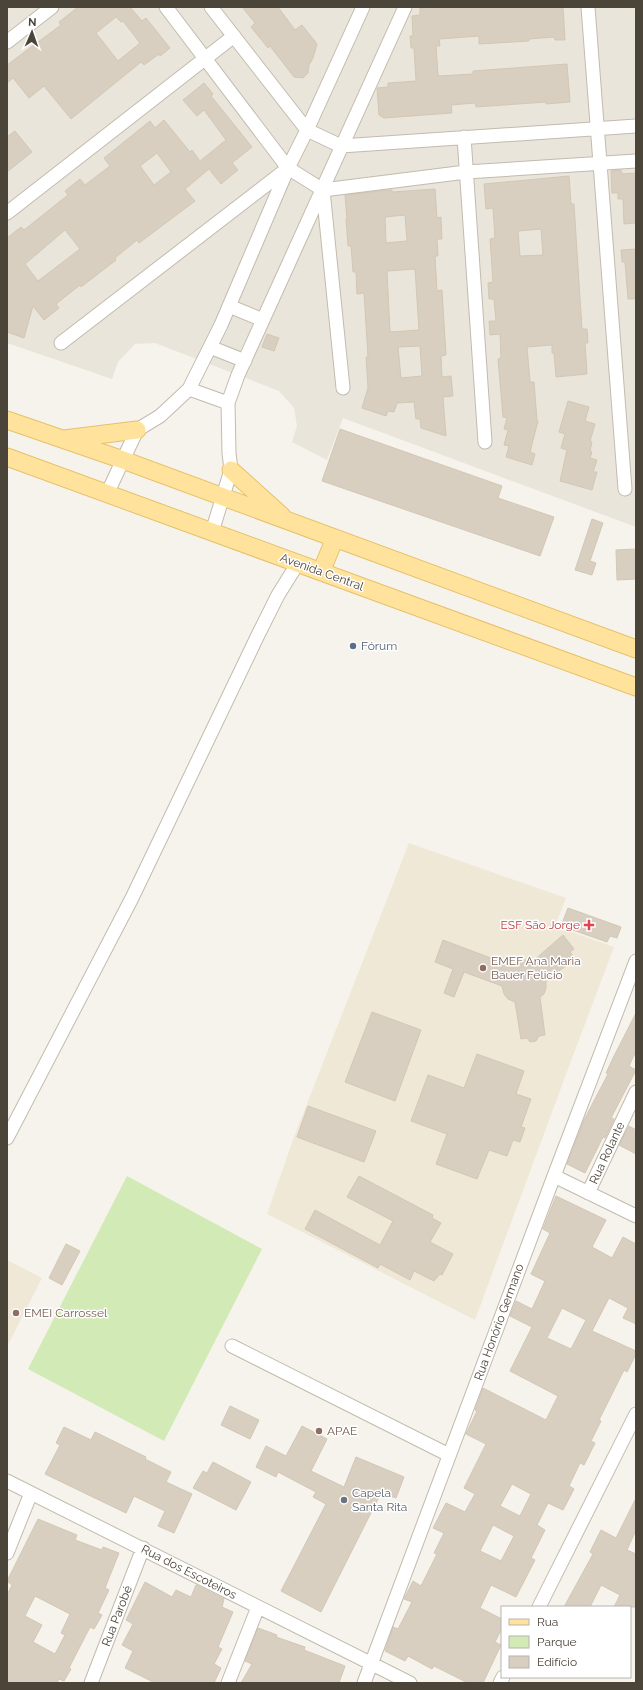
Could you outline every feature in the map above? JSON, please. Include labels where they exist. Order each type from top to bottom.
[{"type":"main road","points":[[7,420],[123,460],[636,649]]},
{"type":"main road","points":[[60,439],[137,430]]},
{"type":"main road","name":"Avenida Central","points":[[7,457],[636,687]]},
{"type":"main road","points":[[231,470],[288,521]]},
{"type":"main road","points":[[321,572],[335,538]]},
{"type":"street","points":[[7,42],[52,7]]},
{"type":"street","points":[[166,7],[288,168],[323,190],[466,172],[636,161]]},
{"type":"street","points":[[211,7],[307,130],[341,146],[636,126]]},
{"type":"street","points":[[107,494],[137,430],[160,416],[189,389],[229,306],[288,168],[363,7]]},
{"type":"street","points":[[212,532],[224,498],[231,470],[229,453],[228,403],[244,361],[405,7]]},
{"type":"street","points":[[588,7],[625,489]]},
{"type":"street","points":[[7,213],[234,36]]},
{"type":"street","points":[[464,137],[485,442]]},
{"type":"street","points":[[61,343],[288,168]]},
{"type":"street","points":[[323,190],[343,388]]},
{"type":"street","points":[[229,306],[263,320]]},
{"type":"street","points":[[210,347],[244,361]]},
{"type":"street","points":[[189,389],[228,403]]},
{"type":"street","points":[[7,1138],[132,898],[278,595],[298,563]]},
{"type":"street","name":"Rua Honório Germano","points":[[364,1683],[636,961]]},
{"type":"street","name":"Rua Rolante","points":[[588,1193],[636,1092]]},
{"type":"street","points":[[554,1176],[636,1216]]},
{"type":"street","points":[[232,1346],[449,1456]]},
{"type":"street","points":[[539,1606],[636,1414]]},
{"type":"street","name":"Rua dos Escoteiros","points":[[7,1481],[410,1683]]},
{"type":"street","points":[[7,1552],[31,1493]]},
{"type":"street","name":"Rua Parobé","points":[[91,1683],[143,1548]]},
{"type":"street","points":[[228,1683],[258,1607]]},
{"type":"shaded area","points":[[7,7],[636,7],[636,527],[343,418],[327,460],[292,442],[297,426],[294,408],[279,391],[155,343],[135,344],[118,362],[112,379],[7,343]]},
{"type":"shaded area","points":[[409,843],[566,898],[555,926],[614,947],[475,1320],[267,1214],[294,1137]]},
{"type":"shaded area","name":"EMEI Carrossel","points":[[7,1260],[42,1278],[7,1347]]},
{"type":"green space","points":[[127,1176],[262,1249],[164,1441],[28,1369]]},
{"type":"building","points":[[78,7],[130,7],[142,21],[146,18],[170,48],[160,56],[159,54],[144,65],[141,62],[71,119],[44,86],[29,98],[13,78],[7,83],[7,65],[61,25],[59,22]],"holes":[[[116,17],[121,22],[123,21],[140,43],[118,61],[96,33]]]},
{"type":"building","points":[[242,7],[278,7],[295,30],[302,25],[317,44],[313,58],[309,65],[308,73],[303,78],[294,77],[270,46],[268,48],[251,27],[255,23]]},
{"type":"building","points":[[563,7],[565,40],[555,40],[554,37],[529,39],[529,41],[479,44],[479,36],[439,39],[440,46],[436,46],[438,76],[473,74],[473,71],[567,64],[570,102],[546,104],[546,102],[476,107],[475,103],[451,105],[452,113],[384,118],[379,115],[377,88],[388,87],[388,83],[416,81],[414,48],[411,48],[410,36],[413,36],[412,16],[420,15],[420,8]]},
{"type":"building","points":[[204,83],[213,94],[211,96],[252,147],[232,163],[238,170],[221,184],[209,169],[185,189],[195,201],[139,243],[137,240],[115,258],[116,260],[56,304],[59,308],[44,320],[33,306],[24,338],[7,332],[7,238],[21,227],[24,230],[68,195],[65,191],[80,179],[85,185],[110,166],[104,158],[150,121],[155,128],[164,120],[190,152],[192,150],[200,161],[226,140],[204,110],[197,116],[183,100]],"holes":[[[157,153],[171,172],[154,185],[140,166]],[[65,230],[80,249],[38,281],[25,264]]]},
{"type":"building","points":[[15,131],[32,152],[7,172],[7,137]]},
{"type":"building","points":[[621,170],[622,174],[636,173],[636,223],[624,224],[623,199],[618,199],[618,193],[612,193],[611,171]]},
{"type":"building","points":[[569,176],[571,204],[574,204],[582,329],[587,329],[588,343],[585,343],[587,374],[556,377],[552,345],[527,347],[530,382],[534,382],[538,421],[530,452],[535,454],[532,465],[506,457],[509,446],[504,445],[508,430],[504,429],[507,418],[503,417],[498,359],[501,358],[500,334],[490,335],[489,321],[496,321],[494,299],[489,299],[488,283],[493,282],[490,239],[495,238],[493,208],[486,209],[484,184]],"holes":[[[541,229],[543,255],[520,256],[518,231]]]},
{"type":"building","points":[[435,189],[437,218],[441,217],[442,239],[437,239],[438,256],[435,256],[437,291],[442,290],[446,355],[441,356],[442,377],[451,376],[453,396],[443,397],[446,436],[421,428],[420,419],[416,419],[414,402],[397,403],[394,412],[388,411],[386,416],[362,408],[368,388],[366,357],[368,357],[364,293],[357,294],[356,272],[353,272],[351,246],[348,246],[345,195],[388,190],[392,190],[392,192]],"holes":[[[405,215],[407,241],[386,243],[385,217]],[[415,269],[419,330],[390,332],[387,271]],[[420,346],[422,376],[401,378],[398,347]]]},
{"type":"building","points":[[636,249],[636,299],[628,299],[625,262],[622,262],[621,250]]},
{"type":"building","points":[[267,334],[279,338],[274,351],[262,347]]},
{"type":"building","points":[[568,401],[589,407],[585,421],[595,424],[590,441],[592,442],[590,451],[592,452],[590,458],[597,460],[593,472],[597,472],[592,490],[560,481],[567,450],[561,448],[565,434],[559,432]]},
{"type":"building","points":[[340,429],[502,486],[498,498],[554,517],[540,556],[322,481]]},
{"type":"building","points":[[592,519],[603,523],[590,561],[596,563],[592,575],[575,570]]},
{"type":"building","points":[[636,549],[636,579],[617,580],[616,550]]},
{"type":"building","name":"ESF São Jorge","points":[[568,908],[621,927],[617,938],[610,936],[607,942],[561,926]]},
{"type":"building","points":[[563,935],[574,949],[570,952],[576,959],[546,980],[544,994],[540,997],[545,1035],[539,1036],[536,1041],[530,1042],[527,1038],[521,1039],[515,1002],[508,999],[504,994],[502,986],[464,972],[454,997],[444,993],[453,969],[435,962],[443,940],[512,966],[521,960],[532,962]]},
{"type":"building","points":[[372,1012],[421,1030],[395,1101],[345,1082]]},
{"type":"building","points":[[636,1013],[636,1051],[629,1066],[636,1070],[611,1118],[614,1119],[605,1138],[603,1137],[585,1173],[567,1164],[584,1120],[608,1074],[606,1073]]},
{"type":"building","points":[[477,1054],[524,1071],[516,1094],[531,1099],[521,1127],[525,1128],[520,1142],[513,1140],[507,1156],[489,1150],[477,1179],[436,1164],[447,1134],[411,1121],[428,1075],[464,1088]]},
{"type":"building","points":[[308,1106],[376,1131],[364,1162],[297,1137]]},
{"type":"building","points":[[629,1126],[636,1130],[636,1154],[619,1145]]},
{"type":"building","points":[[359,1176],[433,1215],[432,1218],[441,1223],[430,1242],[453,1254],[442,1275],[440,1274],[434,1281],[414,1271],[410,1280],[380,1264],[378,1268],[305,1229],[315,1210],[380,1245],[393,1221],[347,1197]]},
{"type":"building","points":[[556,1196],[606,1220],[592,1247],[612,1258],[623,1237],[636,1244],[636,1324],[623,1318],[628,1308],[609,1298],[592,1331],[636,1351],[636,1354],[627,1372],[624,1370],[599,1420],[601,1421],[591,1441],[595,1443],[584,1465],[580,1463],[569,1486],[574,1489],[563,1510],[548,1503],[537,1525],[545,1530],[531,1558],[535,1560],[516,1597],[491,1585],[480,1608],[501,1618],[501,1630],[495,1642],[501,1645],[483,1683],[468,1683],[434,1666],[432,1669],[408,1656],[405,1661],[385,1651],[393,1627],[398,1629],[412,1602],[404,1599],[413,1581],[421,1586],[437,1554],[434,1553],[444,1533],[433,1528],[446,1503],[465,1512],[475,1494],[464,1488],[486,1444],[466,1434],[477,1411],[475,1410],[483,1388],[546,1420],[558,1396],[510,1371],[532,1327],[510,1316],[516,1301],[532,1309],[545,1281],[531,1274],[550,1233],[543,1229]],"holes":[[[562,1308],[586,1320],[571,1349],[547,1338]],[[512,1484],[531,1494],[520,1516],[500,1506]],[[493,1525],[514,1536],[501,1561],[480,1551]]]},
{"type":"building","points":[[66,1244],[80,1251],[62,1285],[49,1278]]},
{"type":"building","points":[[230,1406],[259,1420],[250,1439],[221,1425]]},
{"type":"building","points":[[302,1426],[327,1439],[311,1471],[344,1487],[356,1457],[404,1477],[396,1498],[381,1493],[321,1612],[281,1591],[326,1504],[313,1497],[316,1492],[278,1472],[276,1477],[256,1467],[266,1446],[286,1456]]},
{"type":"building","points":[[64,1427],[91,1440],[95,1432],[146,1457],[145,1459],[171,1472],[166,1482],[192,1494],[174,1533],[158,1526],[165,1511],[134,1496],[126,1513],[45,1474],[60,1445],[56,1443]]},
{"type":"building","points":[[213,1462],[251,1482],[236,1510],[193,1488],[203,1471],[207,1473]]},
{"type":"building","points":[[636,1498],[636,1530],[627,1550],[636,1554],[636,1607],[614,1606],[620,1595],[601,1585],[590,1606],[565,1606],[593,1554],[590,1552],[601,1530],[616,1538]]},
{"type":"building","points":[[38,1519],[77,1535],[75,1540],[102,1550],[103,1547],[119,1553],[105,1588],[109,1590],[98,1613],[102,1615],[94,1629],[90,1627],[64,1681],[59,1679],[57,1683],[7,1683],[7,1595],[12,1585],[7,1581]],"holes":[[[35,1596],[70,1614],[61,1633],[65,1635],[55,1654],[33,1642],[42,1625],[25,1616]]]},
{"type":"building","points":[[145,1582],[172,1597],[176,1590],[191,1597],[196,1585],[224,1599],[222,1607],[233,1612],[218,1647],[222,1649],[214,1664],[221,1668],[214,1683],[155,1683],[125,1668],[133,1651],[122,1645],[133,1624],[126,1620]]},
{"type":"building","points":[[258,1628],[277,1635],[276,1637],[305,1647],[304,1650],[345,1666],[339,1683],[241,1683],[252,1664],[245,1661]]},
{"type":"place","name":"Fórum","points":[[353,646]]},
{"type":"place","name":"ESF São Jorge","points":[[589,925]]},
{"type":"place","name":"EMEF Ana Maria Bauer Felicio","points":[[483,968]]},
{"type":"place","name":"EMEI Carrossel","points":[[16,1313]]},
{"type":"place","name":"APAE","points":[[319,1431]]},
{"type":"place","name":"Capela Santa Rita","points":[[344,1500]]}]
